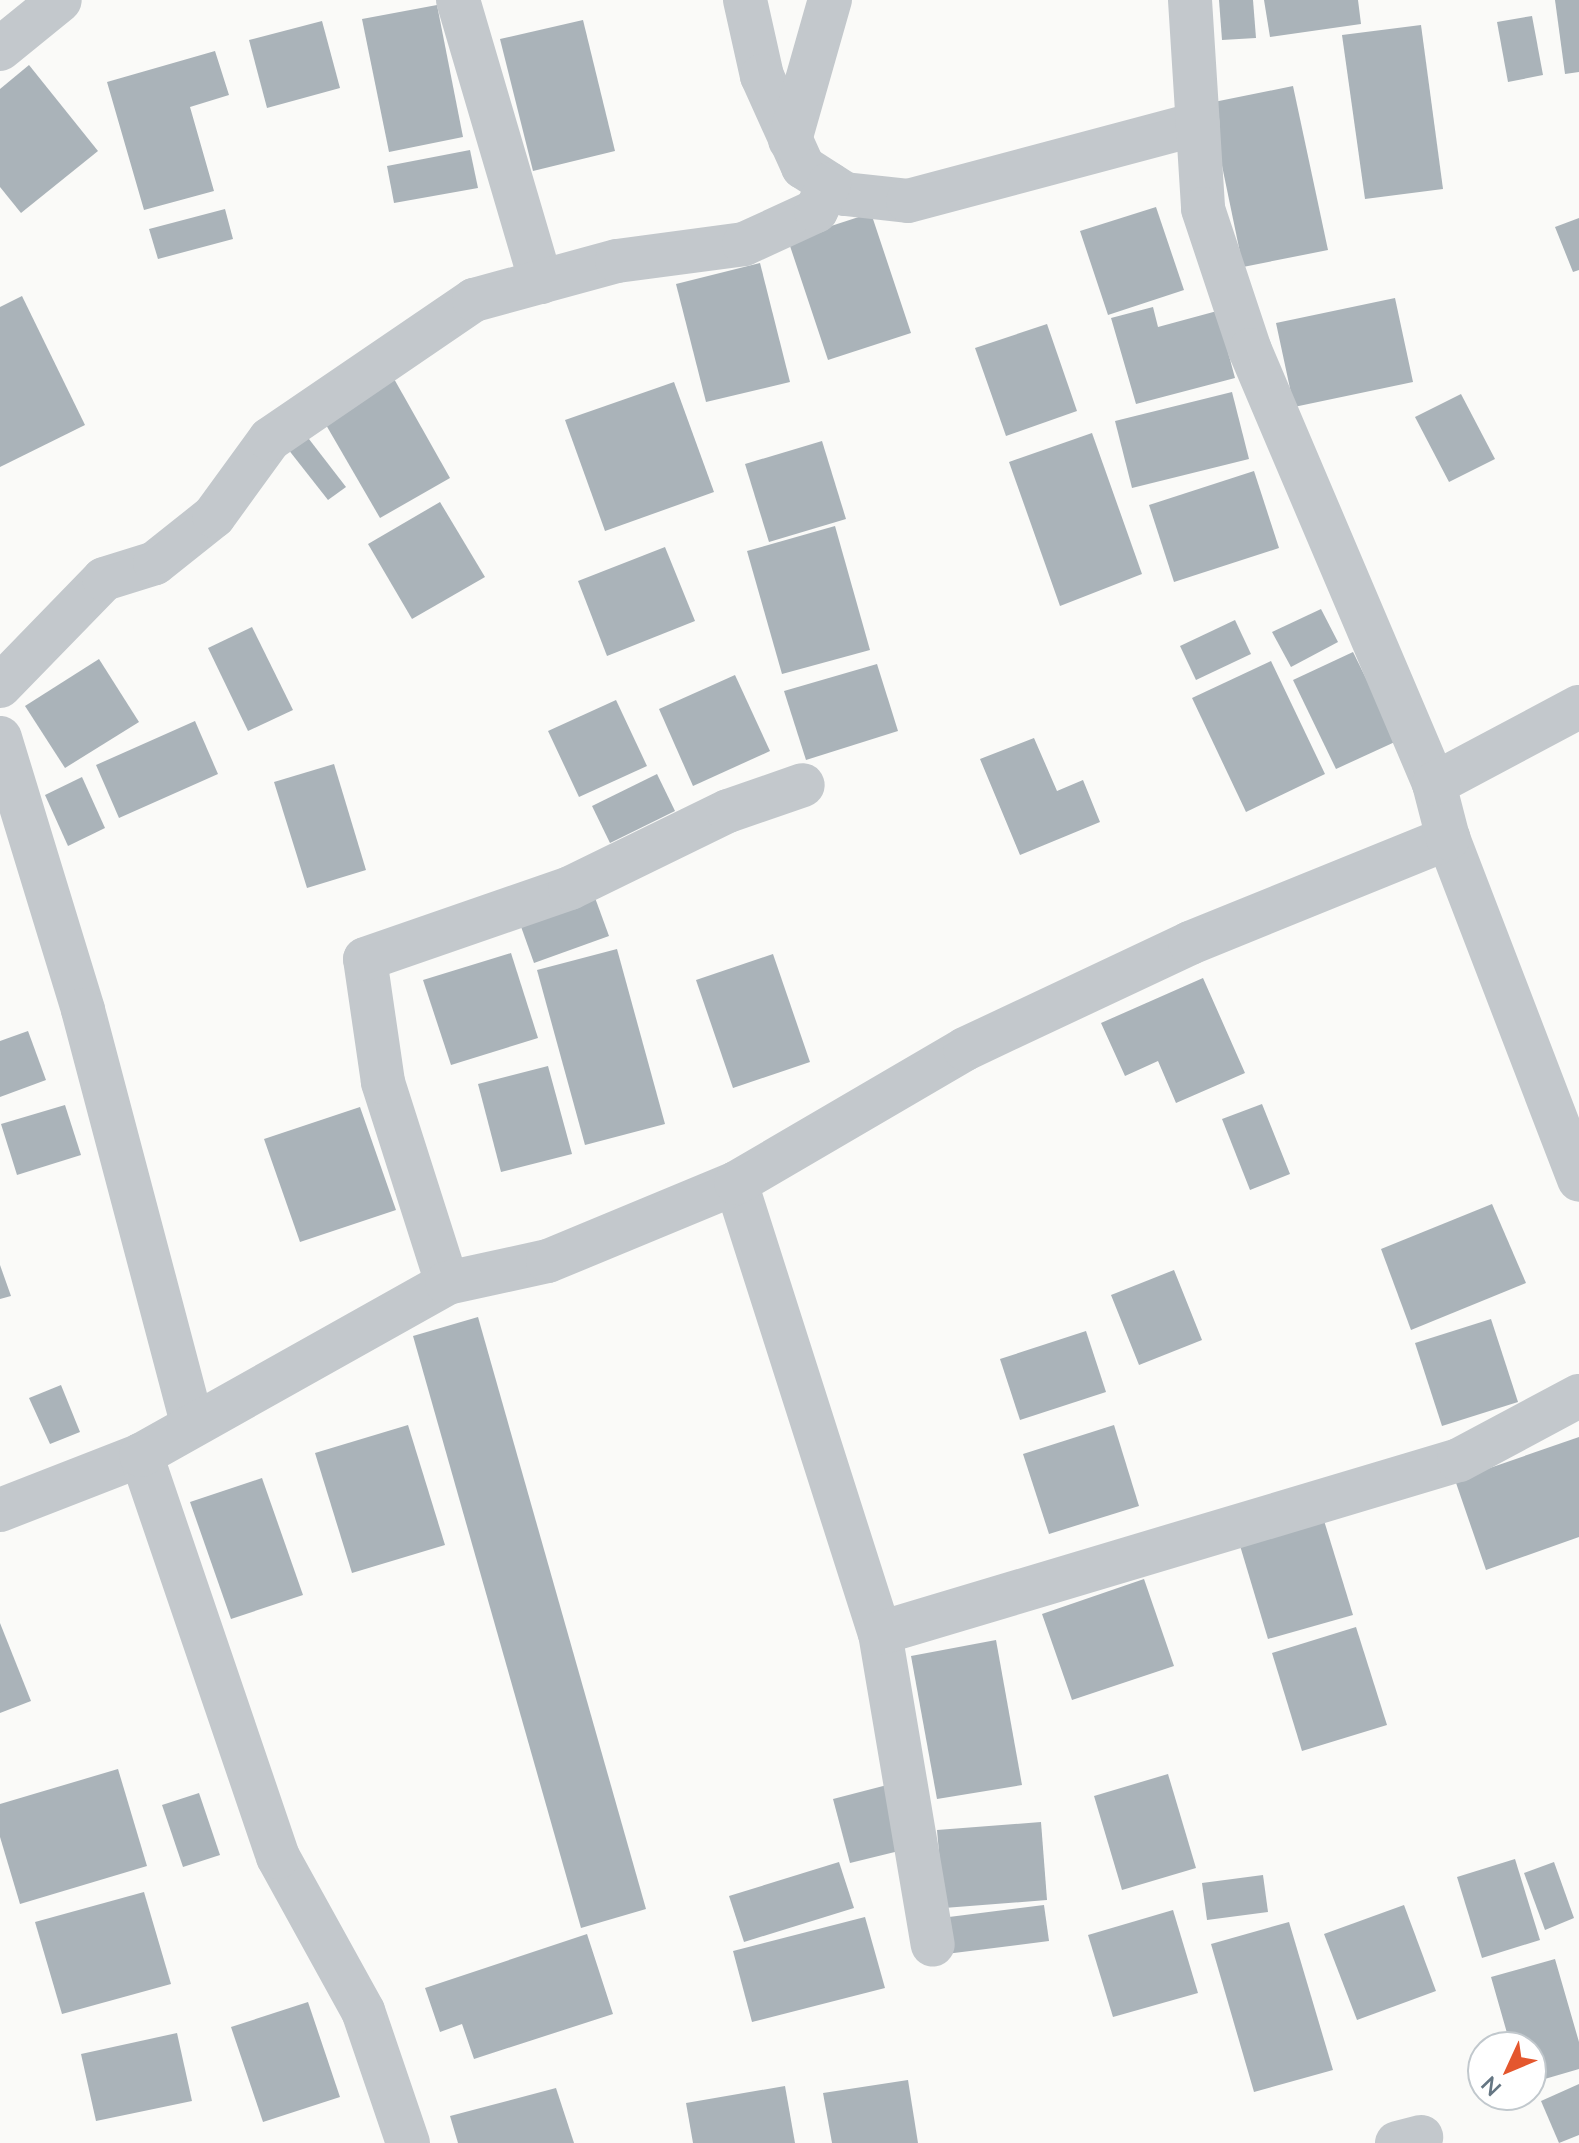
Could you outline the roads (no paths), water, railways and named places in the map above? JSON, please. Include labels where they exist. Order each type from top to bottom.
[{"type":"street","points":[[0,49],[60,0]]},
{"type":"street","points":[[458,0],[541,282]]},
{"type":"street","points":[[745,0],[762,76],[803,167],[845,194],[908,201],[1198,124]]},
{"type":"street","points":[[790,140],[830,0]]},
{"type":"street","points":[[1190,0],[1203,209],[1250,350],[1434,784],[1448,838],[1579,1180]]},
{"type":"street","points":[[0,686],[104,579],[155,563],[214,516],[279,433],[474,300],[617,261],[744,244],[816,211],[829,184]]},
{"type":"street","points":[[1434,784],[1579,707]]},
{"type":"street","points":[[0,738],[83,1010],[193,1425]]},
{"type":"street","points":[[447,1283],[383,1082],[365,959],[570,888],[728,811],[803,785]]},
{"type":"street","points":[[0,1510],[141,1455],[447,1283],[548,1261],[736,1183],[965,1049],[1190,943],[1448,838]]},
{"type":"street","points":[[736,1183],[880,1633],[933,1945]]},
{"type":"street","points":[[880,1633],[1459,1460],[1579,1396]]},
{"type":"street","points":[[141,1455],[278,1857],[363,2011],[408,2143]]}]
